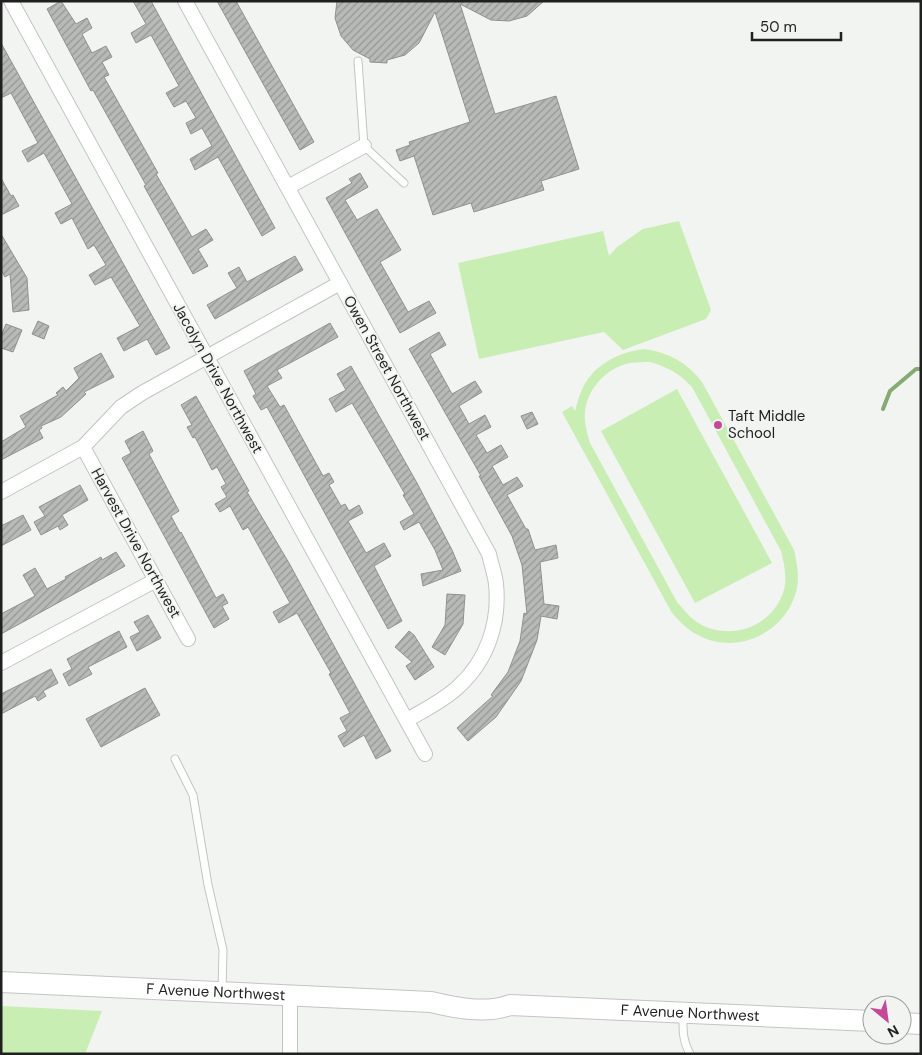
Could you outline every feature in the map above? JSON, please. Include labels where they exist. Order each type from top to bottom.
[{"type":"main road","name":"F Avenue Northwest","points":[[1,982],[432,1002],[454,1008],[499,1009],[510,1005],[862,1021]]},
{"type":"street","name":"Jacolyn Drive Northwest","points":[[11,1],[425,754]]},
{"type":"street","name":"Owen Street Northwest","points":[[185,1],[489,554],[496,583],[496,610],[492,636],[480,662],[458,687],[436,704],[407,720]]},
{"type":"street","points":[[288,187],[364,146]]},
{"type":"street","points":[[1,492],[83,447],[121,407],[142,394],[340,283]]},
{"type":"street","name":"Harvest Drive Northwest","points":[[83,447],[188,639]]},
{"type":"street","points":[[1,663],[156,580]]},
{"type":"street","points":[[290,995],[290,1054]]},
{"type":"lane","points":[[358,61],[364,146],[404,183]]},
{"type":"lane","points":[[175,759],[193,794],[208,885],[223,950],[222,992]]},
{"type":"lane","points":[[684,1012],[684,1041],[690,1054]]},
{"type":"green space","points":[[679,221],[711,310],[706,319],[623,350],[604,332],[479,359],[458,263],[603,231],[609,256],[617,247],[643,229]]},
{"type":"green space","points":[[653,350],[677,359],[702,382],[794,550],[798,576],[796,592],[790,606],[781,619],[757,637],[728,643],[713,641],[691,631],[672,613],[562,412],[572,406],[575,411],[586,383],[598,368],[615,357],[634,351]],"holes":[[[640,362],[656,364],[683,378],[692,387],[781,551],[785,577],[783,593],[769,615],[749,628],[737,631],[712,629],[700,624],[687,614],[677,602],[590,443],[585,424],[585,412],[594,387],[607,374],[622,365]]]},
{"type":"green space","points":[[677,389],[772,563],[695,603],[601,431]]},
{"type":"green space","points":[[1,1006],[102,1011],[85,1054],[1,1054]]},
{"type":"building","points":[[61,1],[76,24],[87,18],[92,28],[82,34],[92,53],[106,46],[112,57],[102,62],[109,75],[104,77],[192,237],[206,229],[213,240],[198,249],[208,266],[193,274],[144,186],[146,185],[93,90],[91,91],[47,9]]},
{"type":"building","points":[[133,1],[151,1],[275,228],[262,236],[218,157],[195,170],[190,159],[212,146],[202,128],[191,134],[186,123],[196,118],[186,101],[174,107],[166,93],[179,86],[151,35],[136,43],[131,33],[146,24]]},
{"type":"building","points":[[217,1],[236,1],[314,142],[300,150]]},
{"type":"building","points":[[337,1],[544,1],[527,16],[509,21],[491,20],[460,4],[495,114],[556,96],[579,169],[541,181],[544,190],[474,212],[471,203],[433,215],[414,156],[400,161],[396,150],[410,145],[409,142],[470,122],[435,12],[419,43],[405,55],[387,60],[387,63],[370,62],[370,59],[353,50],[341,36],[335,18]]},
{"type":"building","points":[[1,43],[170,348],[156,355],[147,339],[124,351],[117,338],[140,326],[111,277],[95,285],[89,275],[106,265],[94,245],[88,249],[72,218],[61,224],[55,213],[72,204],[44,153],[28,162],[22,151],[38,143],[11,93],[1,98]]},
{"type":"building","points":[[360,173],[368,187],[345,200],[357,220],[377,209],[401,250],[380,262],[408,312],[429,301],[436,313],[400,333],[326,198],[352,183],[349,179]]},
{"type":"building","points":[[1,178],[19,206],[1,215]]},
{"type":"building","points":[[1,234],[27,278],[29,310],[13,312],[10,274],[5,277],[1,270]]},
{"type":"building","points":[[295,256],[303,270],[215,319],[207,305],[237,288],[228,273],[239,267],[247,282]]},
{"type":"building","points":[[38,321],[49,326],[44,339],[32,334]]},
{"type":"building","points":[[330,323],[338,337],[277,370],[282,378],[267,386],[280,407],[284,405],[323,476],[329,473],[334,482],[329,485],[341,506],[345,504],[349,511],[359,505],[363,513],[348,521],[366,553],[384,543],[391,556],[374,566],[402,621],[388,629],[267,407],[261,410],[253,396],[256,394],[244,371]]},
{"type":"building","points":[[6,324],[22,330],[13,352],[1,348],[1,336]]},
{"type":"building","points":[[439,332],[446,345],[430,354],[452,394],[475,381],[482,392],[459,406],[469,424],[485,415],[491,427],[476,435],[487,453],[501,445],[508,457],[492,466],[503,485],[517,477],[523,486],[507,495],[526,529],[528,529],[535,550],[556,545],[558,558],[540,562],[544,604],[559,606],[557,619],[541,616],[537,640],[521,681],[496,717],[468,741],[457,728],[493,696],[491,695],[508,672],[520,641],[524,613],[527,614],[522,565],[512,536],[479,476],[481,476],[409,349]]},
{"type":"building","points":[[101,353],[114,377],[84,392],[86,394],[61,417],[41,426],[42,428],[39,430],[43,438],[1,460],[1,442],[26,427],[20,416],[58,395],[56,393],[63,387],[66,391],[79,378],[74,368]]},
{"type":"building","points":[[351,366],[417,483],[461,571],[423,586],[421,574],[443,570],[435,550],[419,522],[404,530],[400,522],[414,514],[403,495],[405,494],[352,403],[336,412],[329,399],[346,390],[337,374]]},
{"type":"building","points":[[196,396],[249,491],[247,492],[289,563],[391,751],[376,759],[364,735],[344,747],[338,736],[347,731],[340,718],[350,713],[329,674],[331,673],[297,613],[279,623],[273,612],[290,603],[248,527],[243,530],[230,506],[220,512],[215,504],[227,497],[221,487],[226,484],[217,467],[212,470],[195,437],[193,438],[187,427],[192,425],[181,405]]},
{"type":"building","points":[[532,412],[538,424],[527,429],[521,416]]},
{"type":"building","points":[[143,431],[153,451],[149,454],[179,511],[171,516],[216,598],[223,594],[228,603],[222,606],[229,619],[214,628],[122,458],[131,453],[125,441]]},
{"type":"building","points":[[80,485],[88,500],[62,515],[68,525],[60,530],[58,526],[41,535],[34,522],[45,516],[39,507]]},
{"type":"building","points":[[23,515],[31,530],[1,546],[1,526]]},
{"type":"building","points":[[116,552],[125,566],[1,634],[1,614],[35,596],[23,575],[35,568],[47,589],[101,557],[102,560]]},
{"type":"building","points":[[447,594],[465,595],[463,624],[445,655],[432,647],[445,625]]},
{"type":"building","points":[[148,615],[161,638],[137,651],[130,637],[140,632],[134,622]]},
{"type":"building","points":[[119,631],[127,647],[88,667],[92,674],[69,686],[63,674],[72,669],[67,659]]},
{"type":"building","points":[[409,631],[414,635],[434,667],[415,680],[406,666],[412,662],[395,647]]},
{"type":"building","points":[[51,669],[58,683],[43,691],[46,696],[38,701],[35,696],[1,714],[1,694]]},
{"type":"building","points":[[145,688],[160,715],[101,747],[86,719]]},
{"type":"waterway","points":[[883,409],[890,391],[916,369],[921,369]]},
{"type":"place","name":"Taft Middle School","points":[[718,425]]}]
